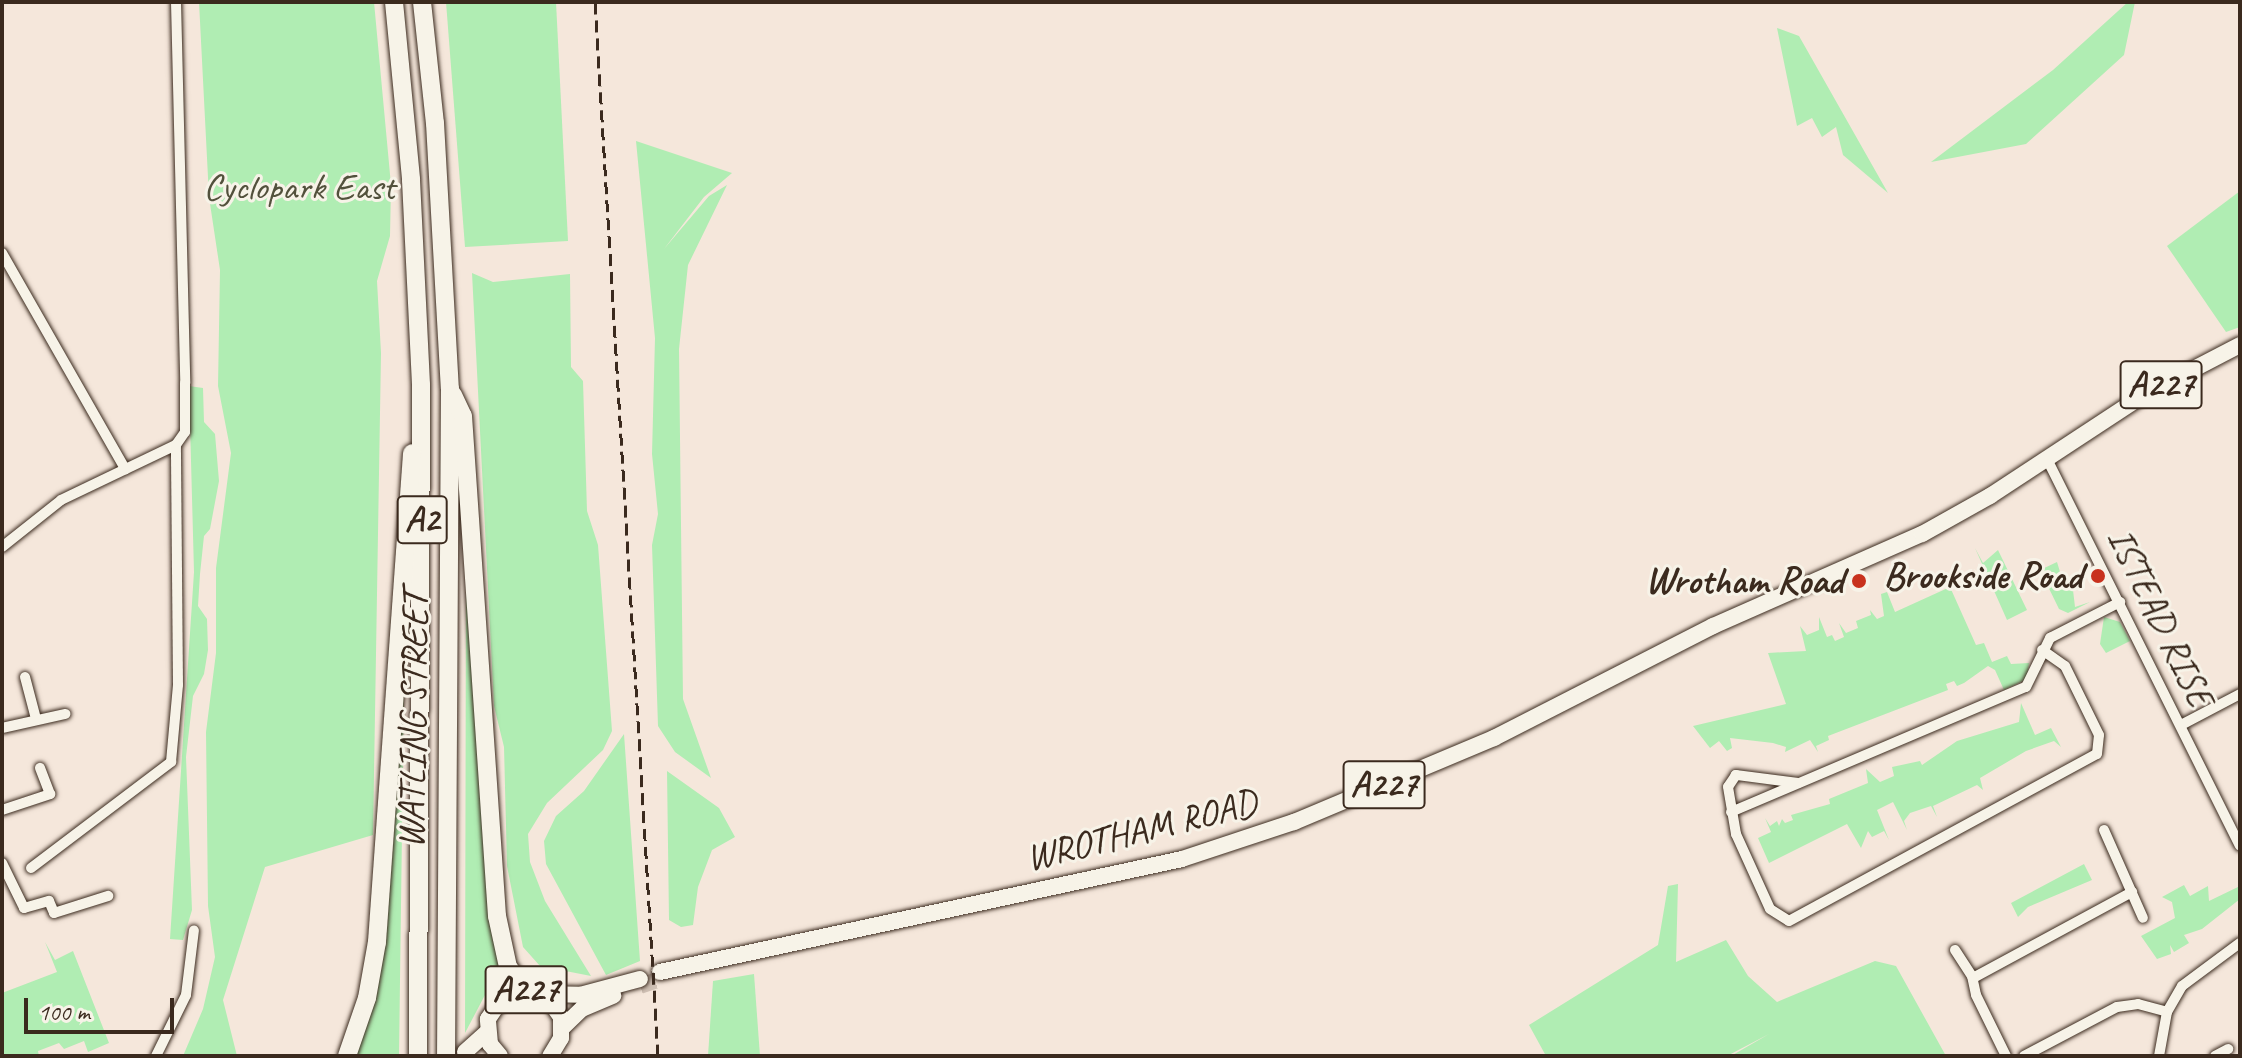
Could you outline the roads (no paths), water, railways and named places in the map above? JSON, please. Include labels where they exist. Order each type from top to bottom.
[{"type":"highway","name":"WATLING STREET","points":[[394,2],[411,180],[421,385],[418,1048]]},
{"type":"highway","name":"WATLING STREET","points":[[422,2],[435,123],[450,389],[446,1056]]},
{"type":"highway","points":[[347,1056],[376,952],[402,653],[409,477],[421,385]]},
{"type":"highway","points":[[450,389],[463,416],[498,924],[508,967],[533,992]]},
{"type":"main road","name":"WROTHAM ROAD","points":[[663,974],[1182,859],[1258,836],[1494,738],[1713,626],[1885,552],[2047,459],[2142,396],[2240,345]]},
{"type":"main road","name":"A227","points":[[465,1052],[487,1032],[493,1007],[513,992],[580,995],[640,982],[585,1007],[562,1028],[550,1056]]},
{"type":"main road","name":"A227","points":[[533,992],[556,1008],[562,1028]]},
{"type":"main road","name":"A227","points":[[487,1032],[500,1056]]},
{"type":"street","points":[[3,545],[61,500],[176,445],[185,432],[176,2]]},
{"type":"street","points":[[2,253],[125,469]]},
{"type":"street","points":[[31,868],[171,762],[178,685],[176,445]]},
{"type":"street","name":"ISTEAD RISE","points":[[2047,459],[2181,725],[2235,824],[2240,846]]},
{"type":"street","points":[[1731,812],[2026,687],[2034,680],[2042,650],[2055,634],[2120,602]]},
{"type":"street","points":[[1798,783],[1736,775],[1729,781],[1736,834],[1773,914],[1784,920],[1798,918],[2097,754],[2099,735],[2065,666],[2042,650]]},
{"type":"street","points":[[25,677],[36,719]]},
{"type":"street","points":[[2181,725],[2240,694]]},
{"type":"street","points":[[2,728],[65,714]]},
{"type":"street","points":[[2,810],[50,794],[40,768]]},
{"type":"street","points":[[2104,830],[2143,918]]},
{"type":"street","points":[[2,863],[24,908],[49,901],[54,913],[108,896]]},
{"type":"street","points":[[1973,978],[2132,892]]},
{"type":"street","points":[[158,1053],[186,995],[194,930]]},
{"type":"street","points":[[2159,1056],[2167,1012],[2189,979],[2240,943]]},
{"type":"street","points":[[1955,950],[1973,978],[1976,995],[2006,1056]]},
{"type":"street","points":[[2024,1056],[2117,1007],[2138,1004],[2167,1012]]},
{"type":"street","points":[[2215,1056],[2228,1049]]},
{"type":"tunnel","points":[[640,986],[660,979]]},
{"type":"railway","points":[[595,2],[658,1056]]},
{"type":"place","name":"Brookside Road","points":[[2098,576]]},
{"type":"place","name":"Wrotham Road","points":[[1859,581]]},
{"type":"park label","name":"Cyclopark East","points":[[299,187]]}]
